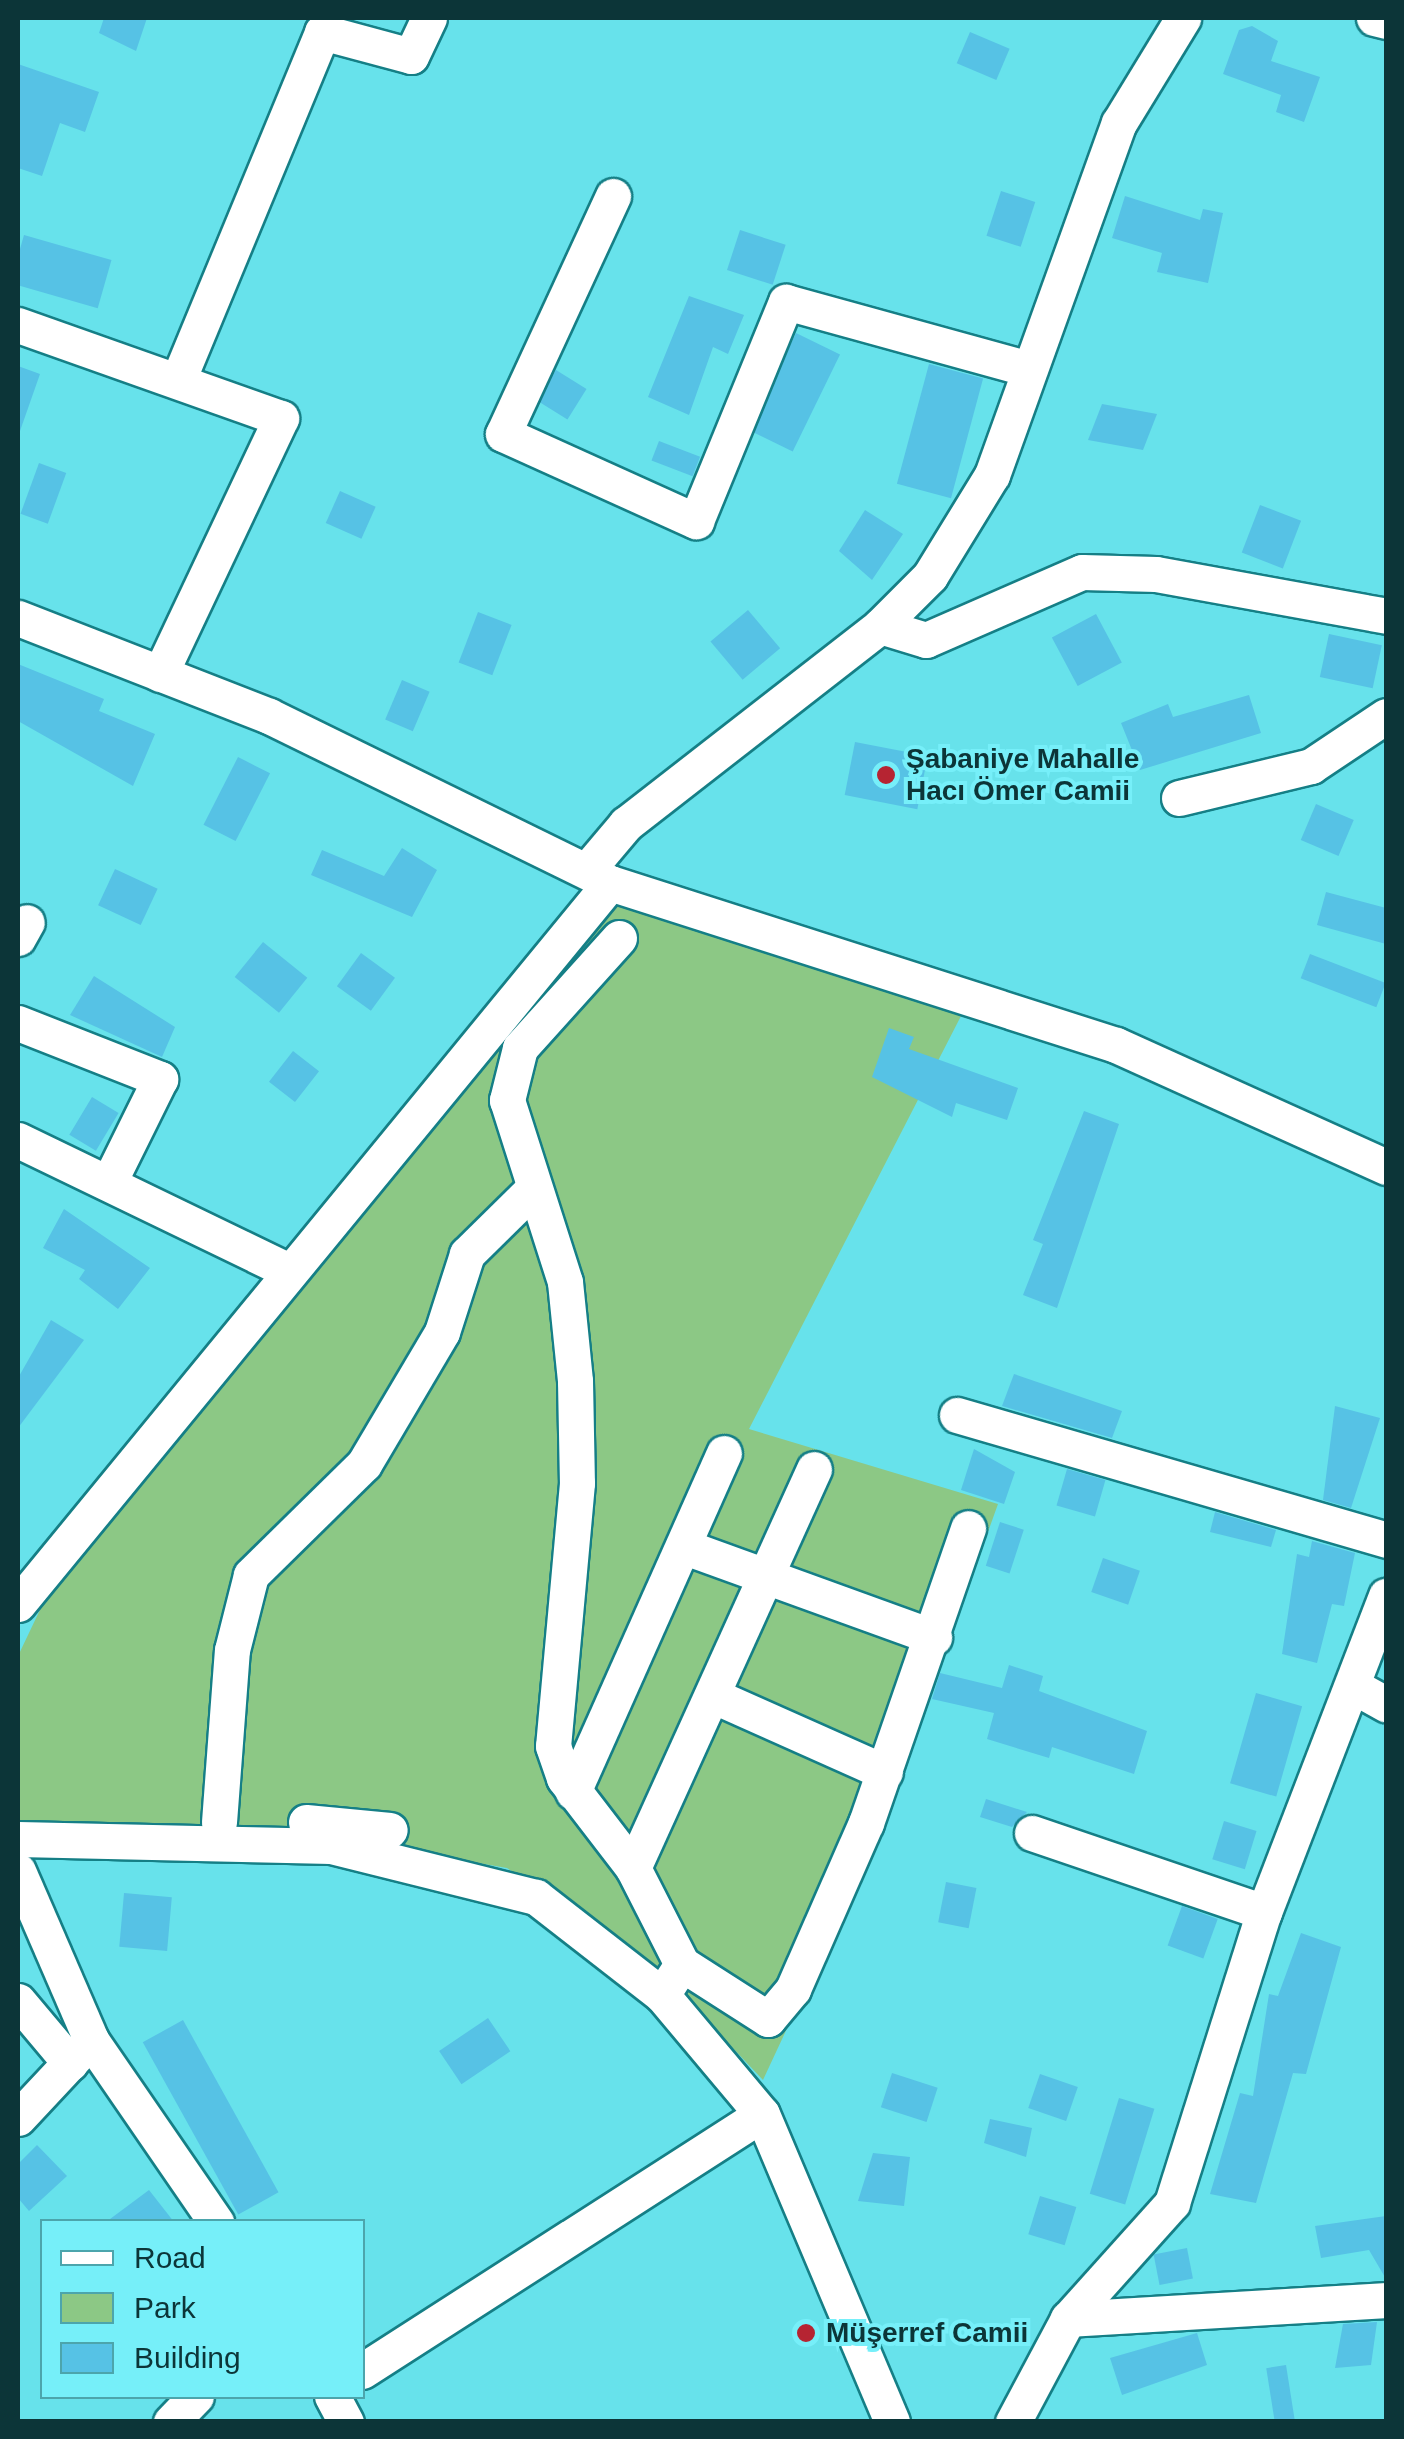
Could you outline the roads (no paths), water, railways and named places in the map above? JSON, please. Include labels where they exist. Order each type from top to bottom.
[{"type":"street","points":[[179,378],[322,32],[411,56],[429,18]]},
{"type":"street","points":[[18,1604],[599,876],[626,824],[880,626],[930,576],[992,474],[1118,123],[1183,18]]},
{"type":"street","points":[[1374,18],[1386,21]]},
{"type":"street","points":[[612,196],[503,434],[696,521],[786,302],[1029,369]]},
{"type":"street","points":[[18,324],[179,378],[281,418],[160,674]]},
{"type":"street","points":[[880,626],[926,640],[1082,572],[1156,574],[1386,616]]},
{"type":"street","points":[[18,618],[269,716],[599,876],[1116,1045],[1386,1167]]},
{"type":"street","points":[[1179,798],[1311,766],[1386,716]]},
{"type":"street","points":[[618,938],[520,1048],[508,1100],[564,1282],[575,1381],[575,1521],[554,1746],[573,1792],[632,1868],[682,1964],[768,2019],[829,1916],[886,1772],[968,1528]]},
{"type":"street","points":[[18,1023],[160,1080],[110,1180]]},
{"type":"street","points":[[18,1140],[110,1180],[285,1270]]},
{"type":"street","points":[[219,1822],[232,1650],[251,1575],[364,1464],[442,1332],[468,1254],[534,1188]]},
{"type":"street","points":[[957,1415],[1386,1540]]},
{"type":"street","points":[[573,1792],[724,1453]]},
{"type":"street","points":[[632,1868],[714,1696],[814,1470]]},
{"type":"street","points":[[685,1546],[934,1637]]},
{"type":"street","points":[[1013,2422],[1068,2319],[1172,2203],[1264,1912],[1386,1596]]},
{"type":"street","points":[[1353,1686],[1386,1704]]},
{"type":"street","points":[[714,1696],[886,1772]]},
{"type":"street","points":[[70,1824],[219,1822],[390,1830]]},
{"type":"street","points":[[1032,1833],[1264,1912]]},
{"type":"street","points":[[18,1839],[331,1846],[458,1870],[536,1896],[662,1995],[762,2114],[892,2422]]},
{"type":"street","points":[[18,1871],[80,2052]]},
{"type":"street","points":[[662,1995],[682,1964]]},
{"type":"street","points":[[18,2001],[80,2052],[214,2219]]},
{"type":"street","points":[[18,2118],[80,2052]]},
{"type":"street","points":[[365,2369],[762,2114]]},
{"type":"street","points":[[1068,2319],[1386,2300]]},
{"type":"street","points":[[172,2422],[193,2399]]},
{"type":"street","points":[[334,2399],[346,2422]]},
{"type":"place","name":"Şabaniye Mahalle Hacı Ömer Camii","points":[[886,775]]},
{"type":"place","name":"Müşerref Camii","points":[[806,2333]]}]
